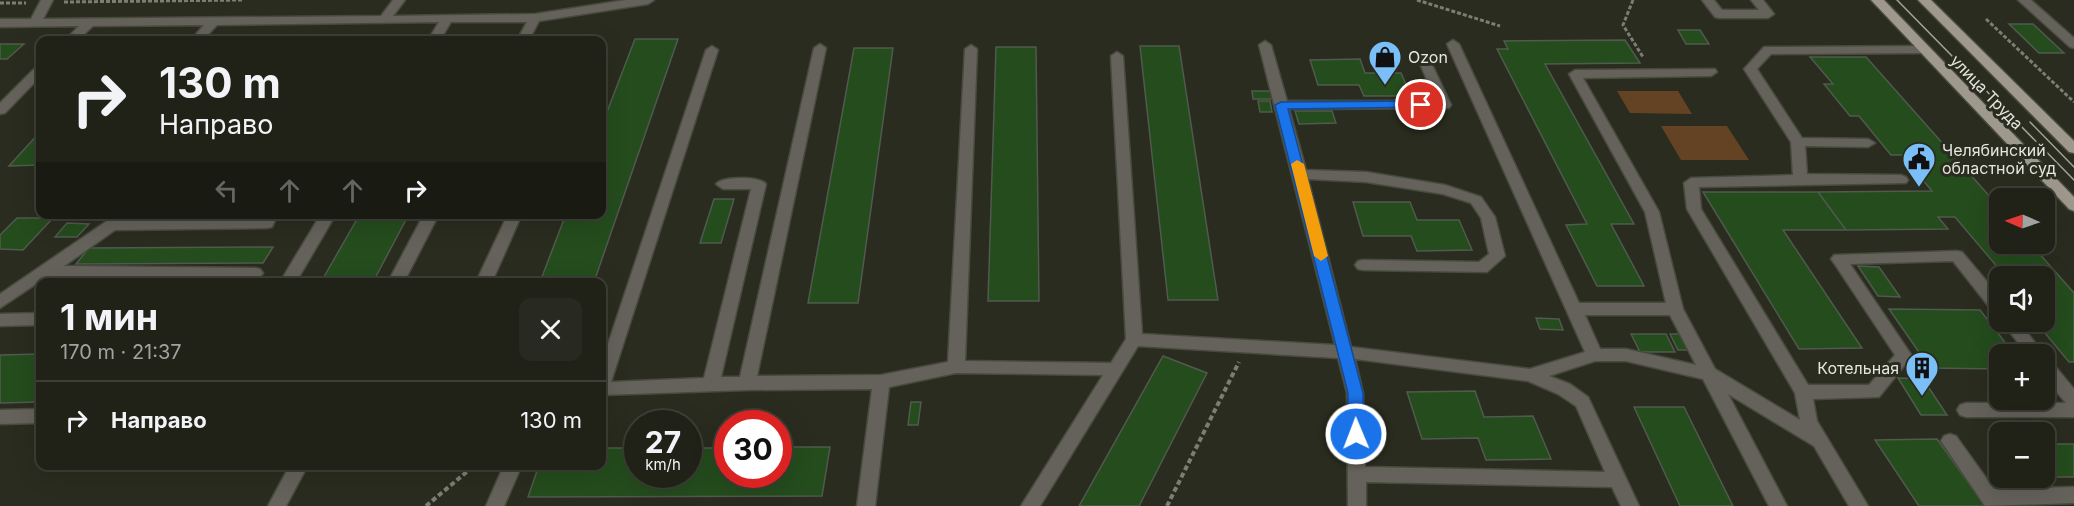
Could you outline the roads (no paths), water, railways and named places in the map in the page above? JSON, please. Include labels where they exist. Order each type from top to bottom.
[{"type":"main road","name":"улица Труда","points":[[1877,0],[2074,206]]},
{"type":"main road","name":"улица Труда","points":[[1924,0],[2074,148]]},
{"type":"street","points":[[384,20],[399,0]]},
{"type":"street","points":[[0,22],[535,18],[591,4],[648,0]]},
{"type":"street","points":[[1708,0],[1719,14],[1768,14],[1757,0]]},
{"type":"street","points":[[2024,0],[2074,44]]},
{"type":"street","points":[[35,22],[46,1]]},
{"type":"street","points":[[525,36],[535,18]]},
{"type":"street","points":[[436,36],[447,19]]},
{"type":"street","points":[[201,36],[214,21]]},
{"type":"street","points":[[75,36],[90,22]]},
{"type":"street","points":[[1453,44],[1595,355]]},
{"type":"street","points":[[1265,45],[1355,393],[1357,506]]},
{"type":"street","points":[[747,383],[820,48]]},
{"type":"street","points":[[956,367],[971,49]]},
{"type":"street","points":[[1800,179],[1798,142],[1750,69],[1768,50],[1924,49]]},
{"type":"street","points":[[606,375],[712,50]]},
{"type":"street","points":[[1030,506],[1134,339],[1118,56]]},
{"type":"street","points":[[1281,105],[1444,105],[1424,59]]},
{"type":"street","points":[[1711,72],[1575,74],[1652,212],[1675,309],[1778,506]]},
{"type":"street","points":[[1,108],[36,74]]},
{"type":"street","points":[[1798,142],[1868,143]]},
{"type":"street","points":[[1300,174],[1366,177],[1445,190],[1476,200],[1488,217],[1497,256],[1482,268],[1364,265]]},
{"type":"street","points":[[1859,506],[1809,422],[1803,392],[1694,209],[1691,183],[1800,179],[1901,180]]},
{"type":"street","points":[[711,384],[759,184],[723,184]]},
{"type":"street","points":[[0,302],[117,220],[267,223],[269,219]]},
{"type":"street","points":[[290,278],[326,219]]},
{"type":"street","points":[[398,278],[429,219]]},
{"type":"street","points":[[486,278],[513,219]]},
{"type":"street","points":[[1803,392],[1873,392],[1904,356],[1839,259],[1957,256],[1989,295]]},
{"type":"street","points":[[46,271],[255,273]]},
{"type":"street","points":[[1574,309],[1675,309]]},
{"type":"street","points":[[0,320],[36,320]]},
{"type":"street","points":[[2018,332],[2028,344]]},
{"type":"street","points":[[1134,339],[1345,352],[1530,375],[1563,389],[1582,402],[1630,506]]},
{"type":"street","points":[[1530,375],[1595,355],[1626,356],[1709,374],[1820,441]]},
{"type":"street","points":[[606,387],[881,382],[956,367],[1114,369]]},
{"type":"street","points":[[2055,378],[2074,401]]},
{"type":"street","points":[[866,506],[881,382]]},
{"type":"street","points":[[1966,410],[2074,411]]},
{"type":"street","points":[[0,417],[36,416]]},
{"type":"street","points":[[1950,441],[1993,501],[2074,495]]},
{"type":"street","points":[[277,506],[296,470]]},
{"type":"street","points":[[495,506],[511,470]]},
{"type":"street","points":[[1356,474],[1618,480]]},
{"type":"tram line","points":[[1897,0],[2074,180]]},
{"type":"tram line","points":[[2030,122],[2074,167]]},
{"type":"place","name":"Ozon","points":[[1385,86]]},
{"type":"place","name":"Челябинский областной суд","points":[[1919,188]]},
{"type":"place","name":"Котельная","points":[[1922,397]]}]
